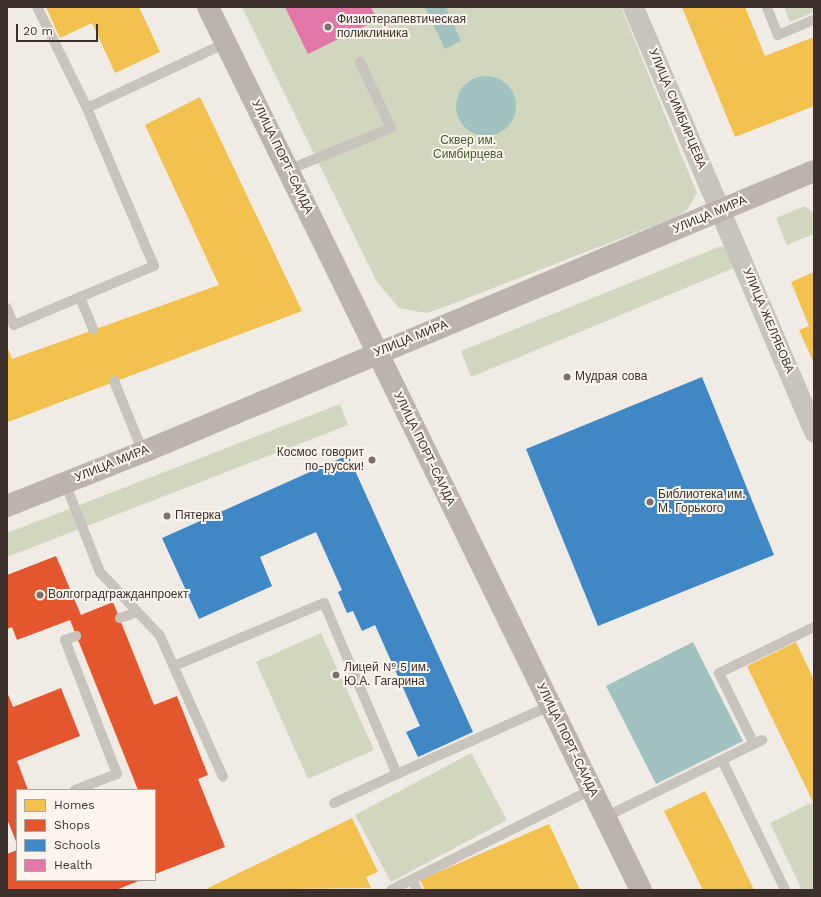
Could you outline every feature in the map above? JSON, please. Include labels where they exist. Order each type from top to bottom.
[{"type":"street","name":"УЛИЦА ПОРТ-САИДА","points":[[208,7],[641,890]]},
{"type":"street","name":"УЛИЦА СИМБИРЦЕВА","points":[[634,7],[723,210]]},
{"type":"street","name":"УЛИЦА МИРА","points":[[7,506],[144,452],[378,352],[814,171]]},
{"type":"street","name":"УЛИЦА ЖЕЛЯБОВА","points":[[723,210],[814,432]]},
{"type":"lane","points":[[7,308],[14,325],[154,266],[87,108],[37,7]]},
{"type":"lane","points":[[767,7],[778,35],[814,20]]},
{"type":"lane","points":[[87,108],[226,43]]},
{"type":"lane","points":[[288,170],[390,128],[360,62]]},
{"type":"lane","points":[[80,297],[93,330]]},
{"type":"lane","points":[[114,381],[144,452]]},
{"type":"lane","points":[[65,483],[100,572],[160,636],[223,777]]},
{"type":"lane","points":[[174,666],[324,603],[397,774]]},
{"type":"lane","points":[[120,618],[137,612]]},
{"type":"lane","points":[[605,817],[758,742],[719,673],[814,627]]},
{"type":"lane","points":[[76,636],[65,640],[117,774],[78,789]]},
{"type":"lane","points":[[334,802],[550,706]]},
{"type":"lane","points":[[722,760],[785,890]]},
{"type":"lane","points":[[391,890],[592,790]]},
{"type":"lane","points":[[412,880],[417,890]]},
{"type":"green space","name":"Сквер им. Симбирцева","points":[[242,7],[621,7],[697,193],[687,210],[676,217],[439,309],[426,313],[399,308],[377,282]]},
{"type":"green space","points":[[784,7],[814,7],[814,12],[790,22]]},
{"type":"green space","points":[[805,206],[814,213],[814,234],[787,245],[776,218]]},
{"type":"green space","points":[[721,246],[729,250],[736,267],[471,377],[461,351]]},
{"type":"green space","points":[[340,404],[348,425],[7,557],[7,533]]},
{"type":"green space","points":[[321,633],[374,750],[308,779],[256,662]]},
{"type":"green space","points":[[471,753],[507,820],[391,882],[355,815]]},
{"type":"green space","points":[[813,802],[814,890],[802,890],[770,823]]},
{"type":"water","points":[[425,7],[446,7],[461,41],[445,49]]},
{"type":"water","points":[[486,76],[502,81],[507,85],[511,90],[516,106],[511,122],[507,127],[502,131],[486,136],[470,131],[465,127],[461,122],[456,106],[461,90],[465,85],[470,81]]},
{"type":"water","points":[[693,642],[743,741],[656,784],[606,686]]},
{"type":"building: Homes","points":[[46,7],[139,7],[160,52],[115,73],[92,23],[60,38]]},
{"type":"building: Homes","points":[[682,7],[745,7],[765,56],[814,37],[814,106],[735,137]]},
{"type":"building: Homes","points":[[200,97],[302,311],[8,422],[7,346],[12,359],[219,285],[145,125]]},
{"type":"building: Homes","points":[[814,272],[813,361],[799,330],[809,326],[791,282]]},
{"type":"building: Homes","points":[[796,642],[814,680],[814,804],[747,666]]},
{"type":"building: Homes","points":[[705,791],[754,890],[703,890],[664,811]]},
{"type":"building: Homes","points":[[352,818],[378,872],[366,877],[371,888],[204,890]]},
{"type":"building: Homes","points":[[549,824],[580,890],[425,890],[420,880]]},
{"type":"building: Shops","points":[[56,556],[81,615],[113,602],[154,705],[177,696],[208,775],[198,779],[225,847],[156,874],[156,789],[138,789],[70,620],[17,640],[12,627],[7,629],[7,575]]},
{"type":"building: Shops","points":[[61,688],[80,736],[17,761],[28,789],[16,789],[16,842],[7,819],[7,692],[13,707]]},
{"type":"building: Shops","points":[[16,850],[16,881],[138,881],[116,890],[7,890],[7,854]]},
{"type":"building: Schools","name":"Библиотека им. М. Горького","points":[[702,377],[774,555],[598,626],[526,449]]},
{"type":"building: Schools","name":"Лицей № 5 им. Ю.А. Гагарина","points":[[348,455],[473,732],[418,757],[406,732],[420,726],[375,625],[362,631],[353,611],[347,613],[338,592],[342,590],[316,532],[260,557],[272,586],[199,619],[162,538]]},
{"type":"building: Health","name":"Физиотерапевтическая поликлиника","points":[[285,7],[371,7],[377,20],[308,54]]},
{"type":"place","name":"Физиотерапевтическая поликлиника","points":[[328,27]]},
{"type":"place","name":"Мудрая сова","points":[[567,377]]},
{"type":"place","name":"Космос говорит по-русски!","points":[[372,460]]},
{"type":"place","name":"Библиотека им. М. Горького","points":[[650,502]]},
{"type":"place","name":"Пятерка","points":[[167,516]]},
{"type":"place","name":"Волгоградгражданпроект","points":[[40,595]]},
{"type":"place","name":"Лицей № 5 им. Ю.А. Гагарина","points":[[336,675]]}]
